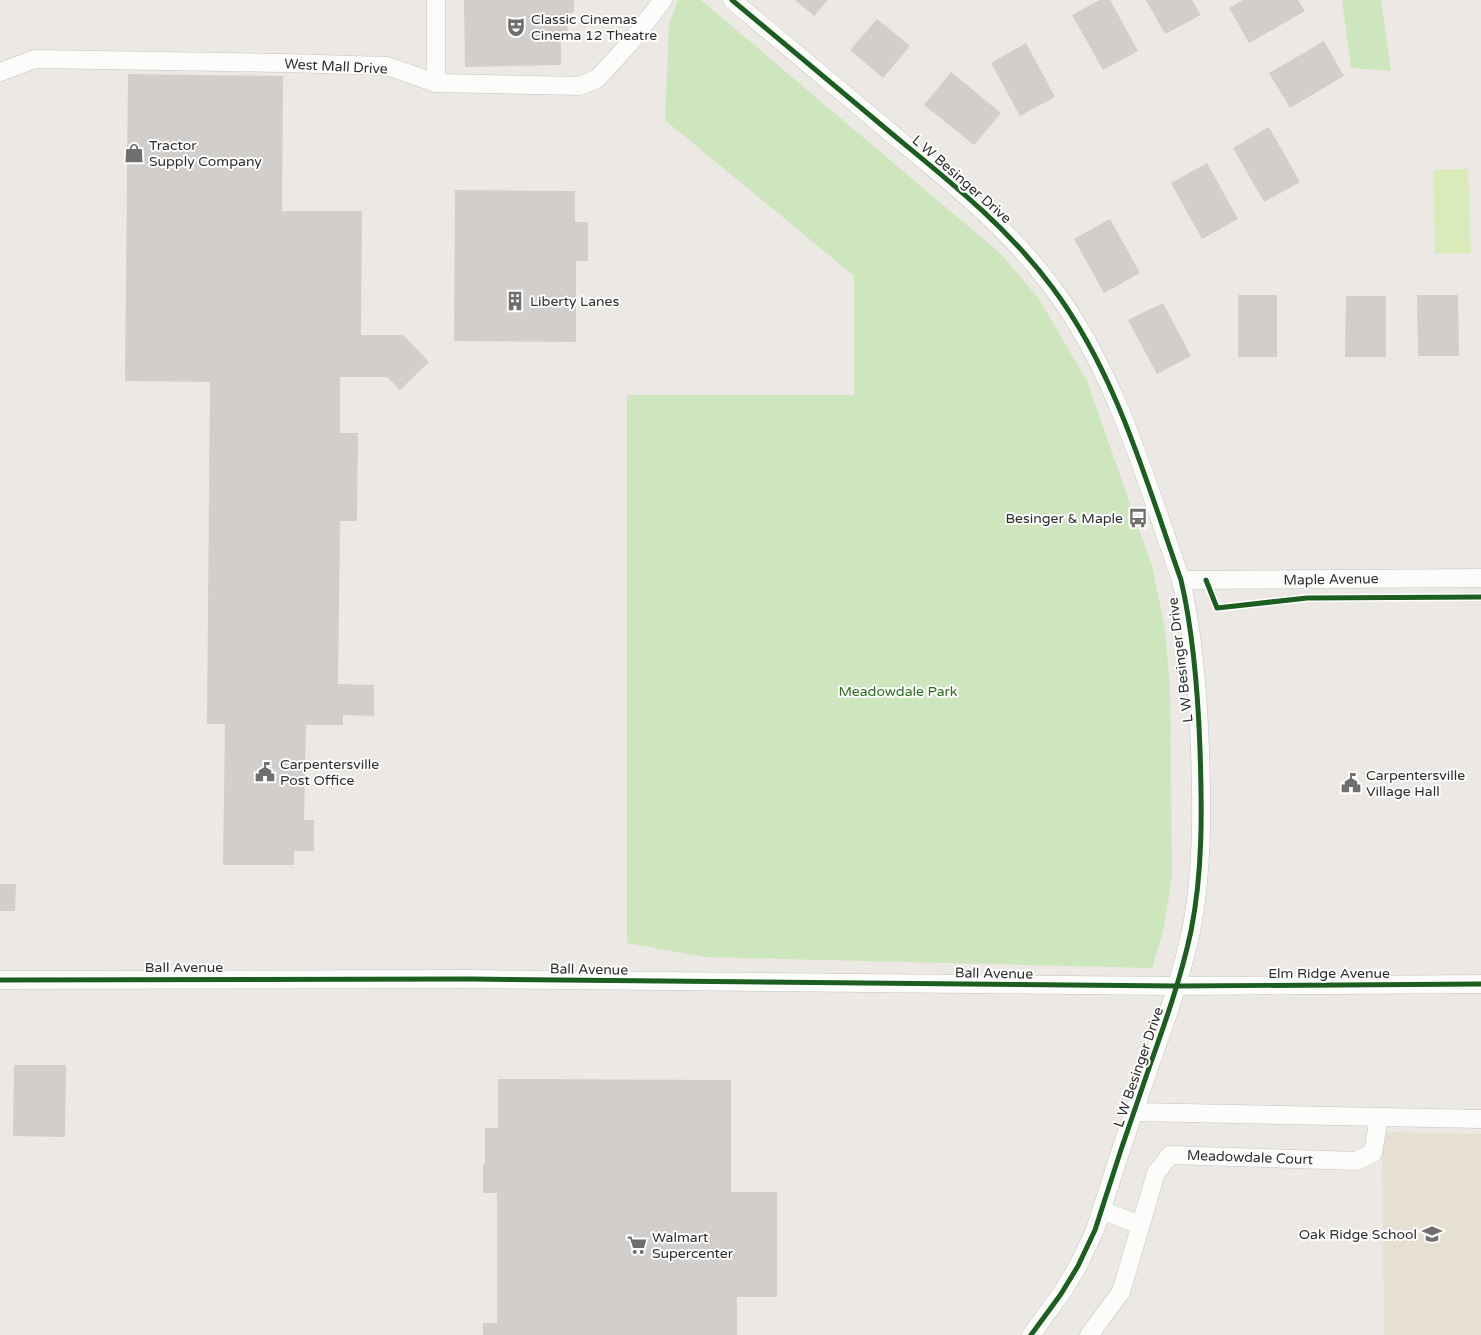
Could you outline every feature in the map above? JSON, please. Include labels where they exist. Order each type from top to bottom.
[{"type":"street","points":[[436,0],[436,83]]},
{"type":"street","name":"West Mall Drive","points":[[0,72],[35,59],[284,63],[387,66],[436,83],[579,86],[597,79],[629,44],[663,0]]},
{"type":"street","name":"L W Besinger Drive","points":[[732,0],[975,202],[1019,245],[1053,288],[1085,338],[1119,406],[1181,580],[1192,641],[1198,694],[1201,827],[1196,909],[1178,986],[1095,1230],[1062,1294],[1030,1335]]},
{"type":"street","name":"Maple Avenue","points":[[1181,580],[1481,578]]},
{"type":"street","name":"Ball Avenue","points":[[0,980],[468,979],[1178,986]]},
{"type":"street","name":"Elm Ridge Avenue","points":[[1178,986],[1481,984]]},
{"type":"street","points":[[1134,1112],[1481,1119]]},
{"type":"street","name":"Meadowdale Court","points":[[1089,1335],[1121,1292],[1156,1173],[1170,1155],[1356,1161],[1373,1153],[1379,1118]]},
{"type":"street","points":[[1101,1210],[1140,1225]]},
{"type":"shaded area","name":"Oak Ridge School","points":[[1382,1132],[1481,1134],[1481,1335],[1384,1335]]},
{"type":"green space","name":"Meadowdale Park","points":[[678,0],[701,0],[1001,254],[1039,299],[1087,381],[1152,566],[1165,629],[1170,687],[1172,876],[1164,928],[1152,968],[705,957],[627,943],[627,395],[854,395],[854,276],[665,120],[669,24]]},
{"type":"green space","points":[[1342,0],[1381,0],[1391,71],[1351,68]]},
{"type":"green space","points":[[1468,169],[1471,253],[1435,254],[1433,170]]},
{"type":"building","name":"Classic Cinemas Cinema 12 Theatre","points":[[464,0],[574,0],[574,13],[567,13],[568,40],[561,40],[561,65],[465,67]]},
{"type":"building","points":[[795,0],[828,0],[814,16]]},
{"type":"building","points":[[1100,0],[1110,0],[1138,51],[1103,70],[1072,15]]},
{"type":"building","points":[[1146,0],[1192,0],[1201,15],[1165,34]]},
{"type":"building","points":[[1243,0],[1298,0],[1305,11],[1249,43],[1229,8]]},
{"type":"building","points":[[877,19],[910,46],[883,78],[850,50]]},
{"type":"building","points":[[1324,41],[1344,76],[1290,108],[1269,73]]},
{"type":"building","points":[[1026,43],[1055,97],[1020,116],[991,63]]},
{"type":"building","points":[[951,72],[1001,113],[974,145],[924,105]]},
{"type":"building","points":[[128,74],[283,76],[282,211],[362,211],[361,335],[403,335],[429,362],[400,390],[387,377],[340,377],[340,433],[358,433],[357,521],[340,521],[338,684],[374,685],[374,716],[343,715],[343,725],[306,725],[304,820],[314,820],[314,851],[294,851],[294,865],[223,865],[225,724],[207,724],[210,382],[125,381]]},
{"type":"building","points":[[1269,127],[1300,182],[1264,202],[1233,148]]},
{"type":"building","points":[[1207,163],[1238,219],[1202,239],[1171,183]]},
{"type":"building","name":"Liberty Lanes","points":[[455,190],[575,191],[575,222],[588,222],[588,261],[576,261],[576,342],[454,341]]},
{"type":"building","points":[[1110,219],[1140,273],[1104,293],[1074,239]]},
{"type":"building","points":[[1238,295],[1277,295],[1277,357],[1238,357]]},
{"type":"building","points":[[1417,295],[1458,295],[1459,356],[1418,356]]},
{"type":"building","points":[[1346,296],[1386,296],[1386,357],[1345,357]]},
{"type":"building","points":[[1163,303],[1191,356],[1157,374],[1128,320]]},
{"type":"building","points":[[0,884],[16,884],[15,911],[0,911]]},
{"type":"building","points":[[14,1065],[66,1065],[65,1137],[13,1136]]},
{"type":"building","name":"Walmart Supercenter","points":[[498,1079],[731,1080],[731,1192],[777,1192],[777,1297],[737,1297],[737,1335],[483,1335],[483,1323],[497,1323],[497,1193],[483,1193],[483,1164],[485,1164],[485,1128],[498,1128]]},
{"type":"cycle path","points":[[732,0],[979,208],[1018,246],[1052,287],[1074,320],[1112,391],[1142,466],[1181,580],[1195,664],[1201,772],[1200,863],[1191,931],[1172,1000],[1095,1230],[1078,1266],[1061,1294],[1031,1335]]},
{"type":"cycle path","points":[[1206,580],[1217,608],[1307,598],[1481,597]]},
{"type":"cycle path","points":[[0,980],[468,979],[1177,986],[1481,984]]},
{"type":"place","name":"Classic Cinemas Cinema 12 Theatre","points":[[516,27]]},
{"type":"place","name":"Tractor Supply Company","points":[[134,153]]},
{"type":"place","name":"Liberty Lanes","points":[[515,301]]},
{"type":"place","name":"Besinger & Maple","points":[[1138,518]]},
{"type":"place","name":"Carpentersville Post Office","points":[[265,772]]},
{"type":"place","name":"Carpentersville Village Hall","points":[[1351,783]]},
{"type":"place","name":"Oak Ridge School","points":[[1432,1234]]},
{"type":"place","name":"Walmart Supercenter","points":[[637,1245]]}]
